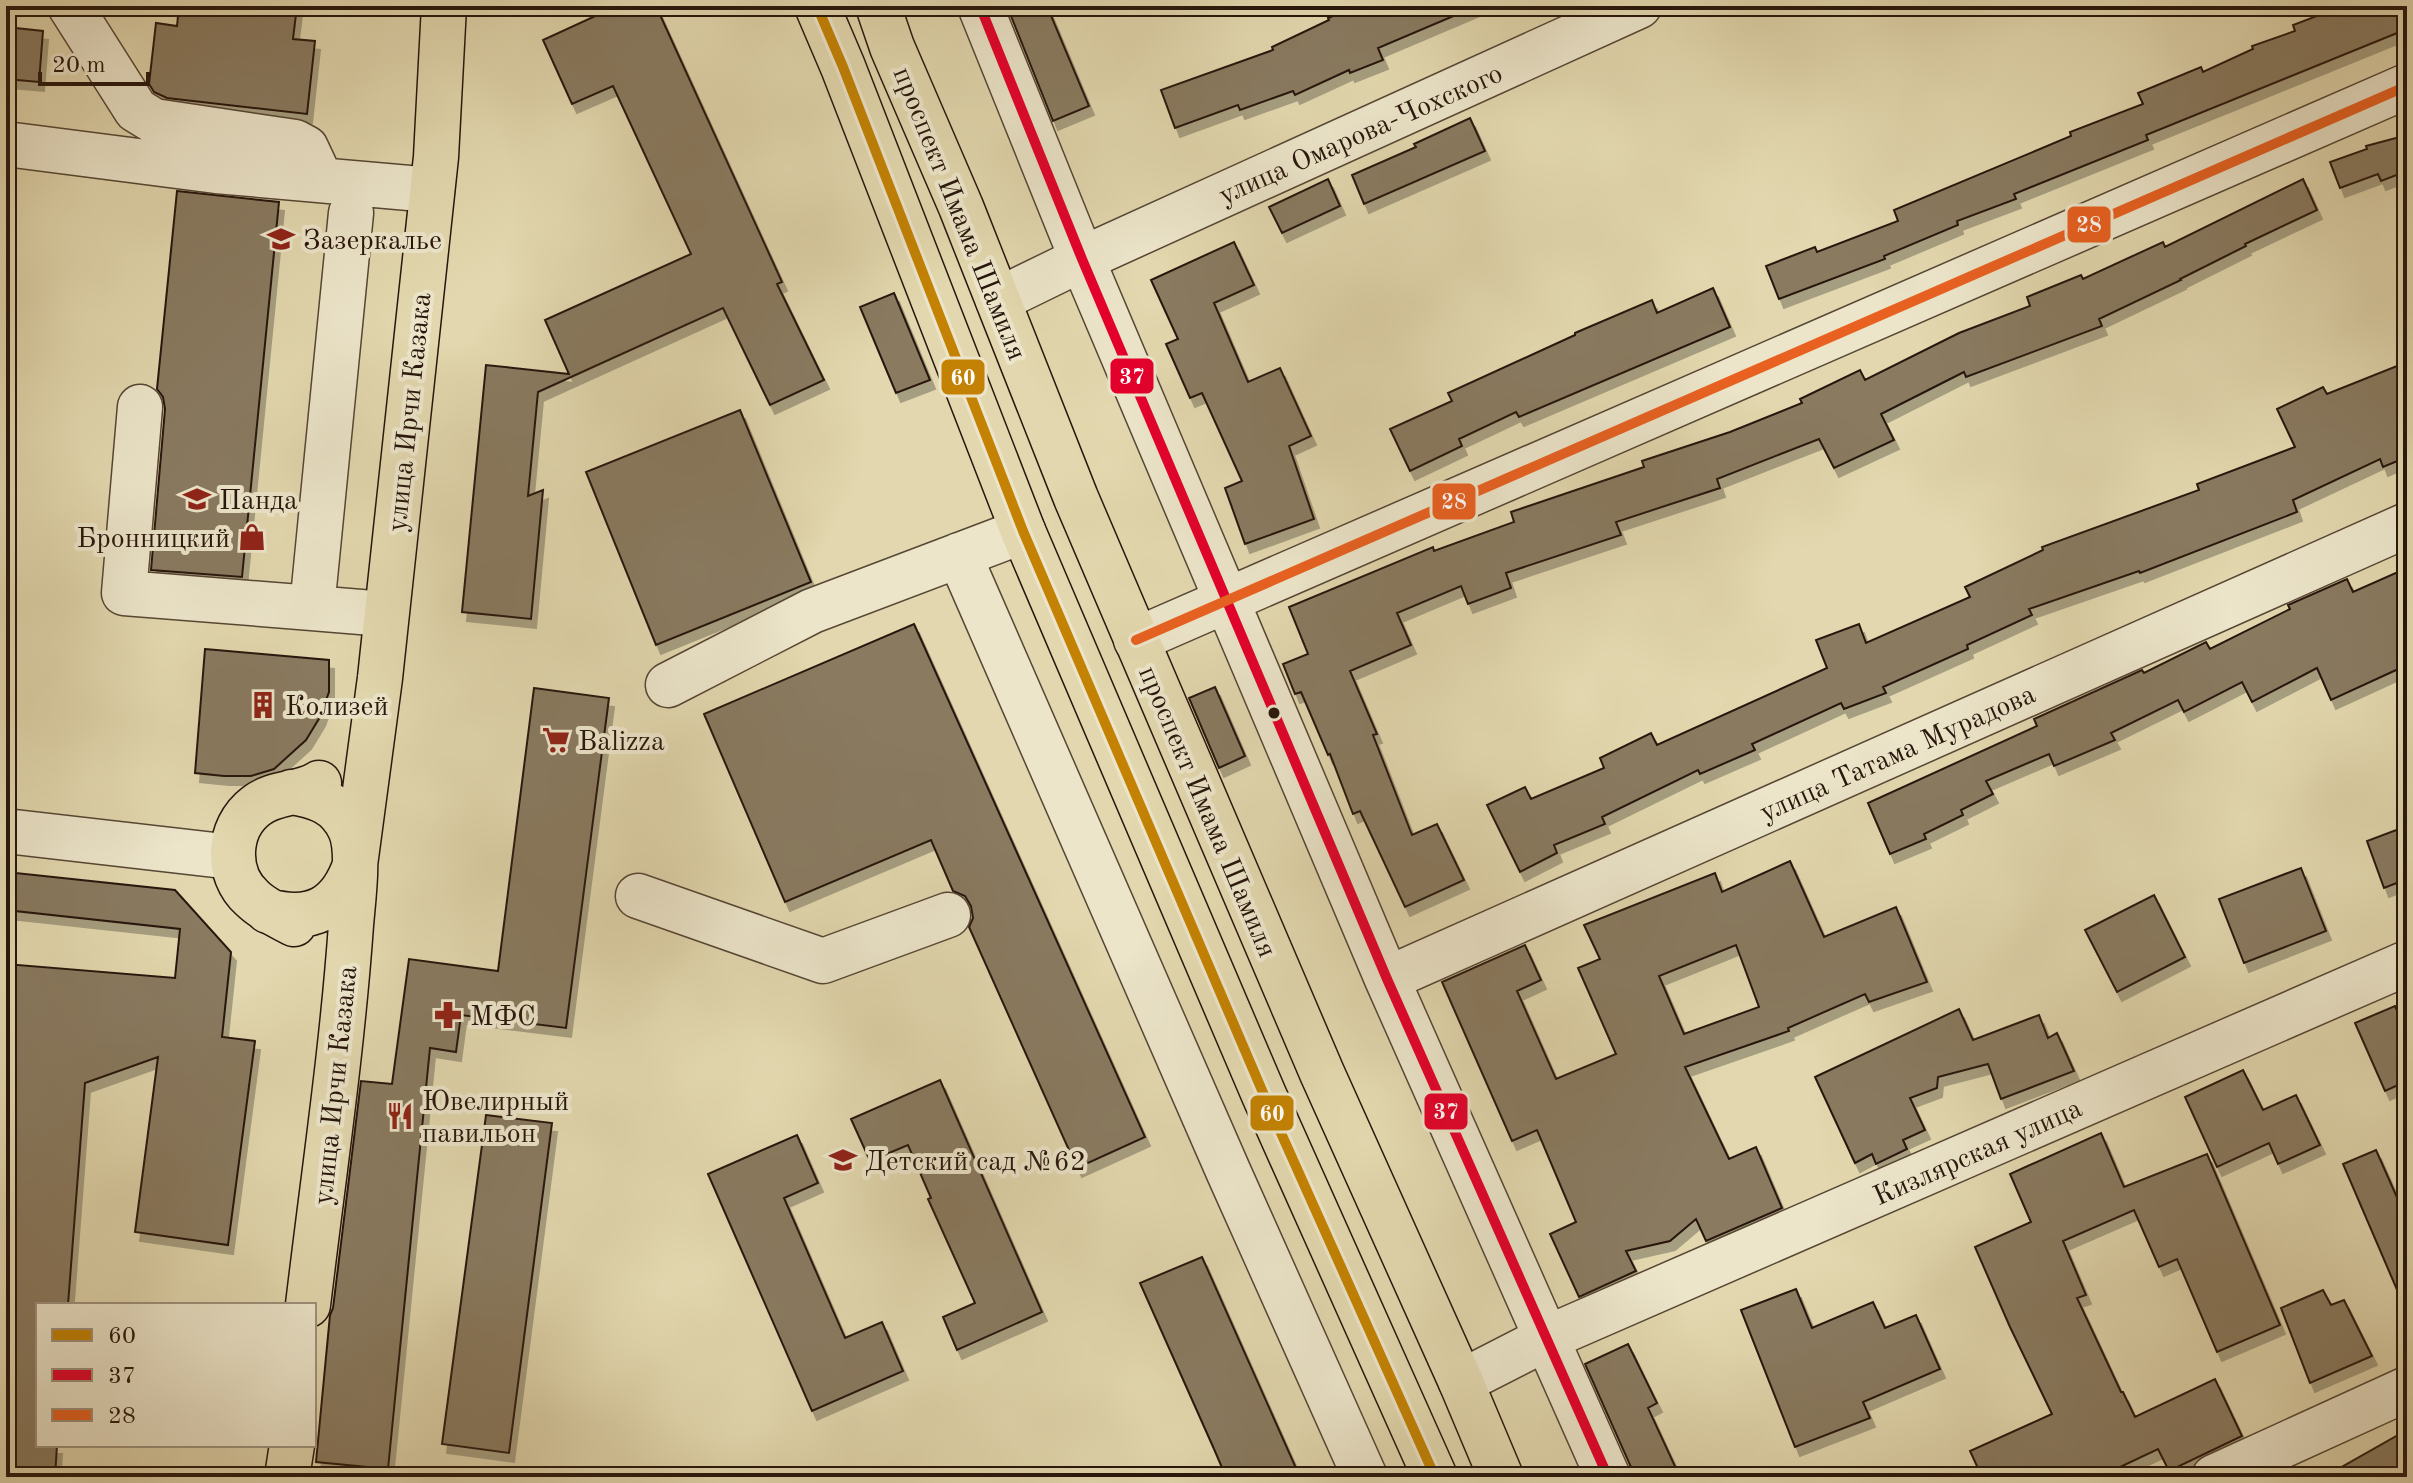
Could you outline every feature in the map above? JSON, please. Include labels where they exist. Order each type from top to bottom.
[{"type":"main road","name":"улица Ирчи Казака","points":[[308,1303],[347,979],[355,865],[380,678],[432,190],[444,6]]},
{"type":"main road","name":"проспект Имама Шамиля","points":[[817,6],[1023,531],[1264,1095],[1435,1477]]},
{"type":"main road","name":"проспект Имама Шамиля","points":[[878,6],[892,47],[1136,640],[1322,1073],[1501,1477]]},
{"type":"main road","points":[[347,979],[333,958],[299,927],[268,911],[250,897],[237,879],[232,857],[234,838],[242,820],[255,806],[272,796],[312,787],[331,775],[363,740],[373,721]]},
{"type":"main road","points":[[268,911],[287,916],[305,915],[323,909],[338,898],[349,883],[355,865],[351,830],[336,810],[316,796],[291,792]]},
{"type":"main road","points":[[287,1477],[292,1447]]},
{"type":"street","points":[[70,6],[136,110],[154,121],[295,142],[306,148],[321,180]]},
{"type":"street","points":[[980,6],[1082,259],[1387,979],[1608,1477]]},
{"type":"street","name":"улица Омарова-Чохского","points":[[998,300],[1639,6]]},
{"type":"street","points":[[1136,640],[2407,86]]},
{"type":"street","points":[[6,144],[216,171],[432,190]]},
{"type":"street","points":[[312,608],[351,213]]},
{"type":"street","points":[[140,407],[124,593],[385,614]]},
{"type":"street","name":"улица Татама Мурадова","points":[[1387,979],[2407,525]]},
{"type":"street","points":[[668,685],[812,611],[1023,531]]},
{"type":"street","points":[[959,555],[1365,1477]]},
{"type":"street","points":[[6,831],[232,857]]},
{"type":"street","points":[[638,896],[823,961],[948,915]]},
{"type":"street","name":"Кизлярская улица","points":[[1461,1382],[1547,1338],[2407,963]]},
{"type":"street","points":[[2214,1477],[2407,1389]]},
{"type":"building","points":[[179,6],[297,6],[293,39],[315,41],[307,114],[167,98],[154,92],[149,84],[156,23],[177,26]]},
{"type":"building","points":[[617,6],[656,6],[782,282],[777,284],[824,380],[770,405],[723,308],[538,392],[528,496],[543,490],[531,619],[462,612],[486,365],[569,374],[545,320],[691,254],[613,86],[572,104],[543,40]]},
{"type":"building","points":[[1007,6],[1047,6],[1089,106],[1053,121]]},
{"type":"building","points":[[1358,6],[1477,6],[1378,48],[1383,60],[1350,73],[1349,70],[1295,95],[1293,91],[1240,110],[1238,105],[1175,128],[1161,90],[1273,50],[1272,47],[1328,18]]},
{"type":"building","points":[[2343,6],[2407,6],[2407,29],[2146,135],[2148,140],[2014,194],[2016,199],[1957,221],[1958,225],[1884,256],[1885,259],[1779,299],[1766,266],[1815,247],[1817,252],[1898,221],[1894,210],[2071,136],[2070,132],[2143,104],[2138,93],[2201,67],[2203,72],[2253,49],[2252,46],[2295,31],[2293,25]]},
{"type":"building","points":[[6,27],[43,31],[39,82],[6,79]]},
{"type":"building","points":[[1470,118],[1485,151],[1364,204],[1352,175],[1416,147],[1414,144]]},
{"type":"building","points":[[2407,135],[2407,171],[2381,181],[2378,174],[2340,188],[2330,162],[2367,149],[2366,146]]},
{"type":"building","points":[[1328,179],[1340,206],[1282,233],[1269,207]]},
{"type":"building","points":[[2303,179],[2317,210],[2099,319],[2102,326],[1966,377],[1964,372],[1881,414],[1894,440],[1834,468],[1819,439],[1717,479],[1720,488],[1616,522],[1621,535],[1506,573],[1511,588],[1468,604],[1461,586],[1397,613],[1411,645],[1350,671],[1377,734],[1373,735],[1412,835],[1437,824],[1464,880],[1405,907],[1360,811],[1353,814],[1330,754],[1301,692],[1295,694],[1283,664],[1308,654],[1289,607],[1433,547],[1434,551],[1514,522],[1511,512],[1644,467],[1642,461],[1730,432],[1802,403],[1800,399],[1860,370],[1865,380],[1959,333],[2030,306],[2027,297],[2081,275],[2083,279],[2163,242],[2165,247]]},
{"type":"building","points":[[177,191],[279,202],[242,577],[151,570],[165,409],[163,397],[157,389]]},
{"type":"building","points":[[1234,242],[1254,285],[1214,303],[1248,382],[1280,368],[1311,436],[1289,446],[1314,519],[1245,544],[1225,488],[1242,481],[1202,393],[1190,398],[1166,344],[1178,339],[1151,280]]},
{"type":"building","points":[[1713,288],[1730,327],[1519,417],[1516,412],[1459,439],[1462,446],[1410,471],[1390,429],[1452,401],[1448,393],[1652,300],[1657,313]]},
{"type":"building","points":[[894,293],[930,380],[896,393],[860,307]]},
{"type":"building","points":[[2407,362],[2407,457],[2383,467],[2380,459],[2293,500],[2297,512],[2140,573],[2029,609],[2032,615],[1967,645],[1968,649],[1883,687],[1886,693],[1844,709],[1841,703],[1752,744],[1755,750],[1700,774],[1698,770],[1602,817],[1605,824],[1554,845],[1557,853],[1520,872],[1487,805],[1525,787],[1531,799],[1604,768],[1600,758],[1651,733],[1657,745],[1827,668],[1816,640],[1859,624],[1866,643],[1970,597],[1965,587],[2043,550],[2042,547],[2199,490],[2197,484],[2295,447],[2277,409],[2323,387],[2327,394]]},
{"type":"building","points":[[740,410],[811,582],[656,645],[586,472]]},
{"type":"building","points":[[2407,568],[2407,665],[2331,700],[2317,668],[2252,702],[2242,682],[2184,712],[2178,700],[2111,733],[2115,740],[2054,766],[2049,754],[1986,781],[1993,794],[1961,810],[1963,815],[1924,834],[1926,839],[1890,854],[1868,803],[2037,726],[2034,719],[2142,670],[2144,673],[2206,642],[2210,649],[2290,609],[2288,605],[2347,579],[2353,592]]},
{"type":"building","points":[[914,624],[1145,1137],[1077,1168],[969,927],[973,918],[971,906],[965,896],[953,891],[931,840],[785,902],[704,714]]},
{"type":"building","name":"Колизей","points":[[205,649],[329,660],[329,692],[320,717],[306,740],[274,769],[251,776],[195,773]]},
{"type":"building","points":[[1215,687],[1245,756],[1219,768],[1189,698]]},
{"type":"building","points":[[534,688],[609,698],[566,1028],[461,1015],[456,1052],[430,1048],[388,1469],[316,1462],[330,1315],[361,1081],[392,1084],[409,959],[498,971]]},
{"type":"building","points":[[2407,826],[2407,879],[2384,888],[2367,841]]},
{"type":"building","points":[[1790,861],[1824,937],[1896,907],[1927,982],[1869,1002],[1865,994],[1788,1028],[1789,1031],[1685,1067],[1729,1159],[1756,1147],[1782,1208],[1706,1241],[1696,1219],[1670,1241],[1626,1251],[1636,1271],[1579,1297],[1550,1234],[1576,1222],[1537,1130],[1512,1141],[1442,982],[1525,945],[1541,980],[1517,991],[1556,1079],[1616,1054],[1578,968],[1600,959],[1584,925],[1715,873],[1722,892]],"holes":[[[1736,945],[1759,1007],[1684,1034],[1659,976]]]},
{"type":"building","points":[[2301,868],[2326,931],[2244,963],[2219,899]]},
{"type":"building","points":[[6,872],[175,890],[231,952],[222,1037],[255,1041],[228,1245],[135,1232],[158,1057],[85,1083],[68,1303],[36,1303],[36,1447],[57,1447],[55,1477],[6,1477],[6,964],[175,978],[180,929],[6,910]]},
{"type":"building","points":[[2154,895],[2185,957],[2117,992],[2085,930]]},
{"type":"building","points":[[2395,1006],[2398,1013],[2407,1009],[2407,1081],[2385,1091],[2355,1023]]},
{"type":"building","points":[[1959,1009],[1973,1040],[2039,1015],[2048,1038],[2057,1033],[2074,1071],[2001,1099],[1988,1064],[1938,1077],[1937,1088],[1910,1098],[1925,1130],[1903,1140],[1907,1149],[1876,1164],[1872,1154],[1855,1163],[1815,1077]]},
{"type":"building","points":[[2243,1070],[2263,1110],[2296,1095],[2320,1145],[2278,1164],[2269,1143],[2217,1167],[2185,1097]]},
{"type":"building","points":[[940,1080],[1042,1312],[957,1350],[943,1317],[975,1303],[928,1199],[931,1198],[908,1145],[870,1161],[851,1119]]},
{"type":"building","points":[[486,1115],[552,1123],[509,1453],[442,1444]]},
{"type":"building","points":[[2101,1133],[2124,1187],[2207,1154],[2280,1325],[2217,1352],[2177,1259],[2159,1267],[2134,1210],[2063,1241],[2086,1295],[2077,1298],[2135,1417],[2215,1379],[2242,1436],[2169,1471],[2158,1449],[2099,1477],[1982,1477],[1970,1451],[2052,1414],[1975,1247],[2031,1222],[2010,1174]]},
{"type":"building","points":[[797,1135],[818,1183],[784,1198],[845,1338],[882,1322],[903,1371],[812,1411],[708,1174]]},
{"type":"building","points":[[2376,1150],[2407,1220],[2407,1313],[2343,1164]]},
{"type":"building","points":[[1202,1257],[1300,1477],[1226,1477],[1140,1283]]},
{"type":"building","points":[[1796,1289],[1812,1328],[1873,1302],[1885,1328],[1916,1315],[1940,1369],[1863,1402],[1870,1418],[1795,1447],[1741,1310]]},
{"type":"building","points":[[2323,1290],[2331,1305],[2344,1300],[2372,1356],[2310,1383],[2281,1308]]},
{"type":"building","points":[[1628,1344],[1657,1403],[1648,1408],[1680,1477],[1633,1477],[1585,1364]]},
{"type":"building","points":[[2407,1430],[2407,1477],[2324,1477]]},
{"type":"transit line","name":"60","points":[[817,6],[1023,531],[1264,1095],[1435,1477]]},
{"type":"transit line","name":"37","points":[[980,6],[1082,259],[1387,979],[1608,1477]]},
{"type":"transit line","name":"28","points":[[1136,640],[2407,86]]},
{"type":"place","name":"Зазеркалье","points":[[281,239]]},
{"type":"place","name":"Панда","points":[[197,499]]},
{"type":"place","name":"Бронницкий","points":[[252,537]]},
{"type":"place","name":"Колизей","points":[[263,705]]},
{"type":"place","name":"Balizza","points":[[556,740]]},
{"type":"place","name":"МФС","points":[[448,1015]]},
{"type":"place","name":"Ювелирный павильон","points":[[400,1116]]},
{"type":"place","name":"Детский сад №62","points":[[843,1160]]}]
